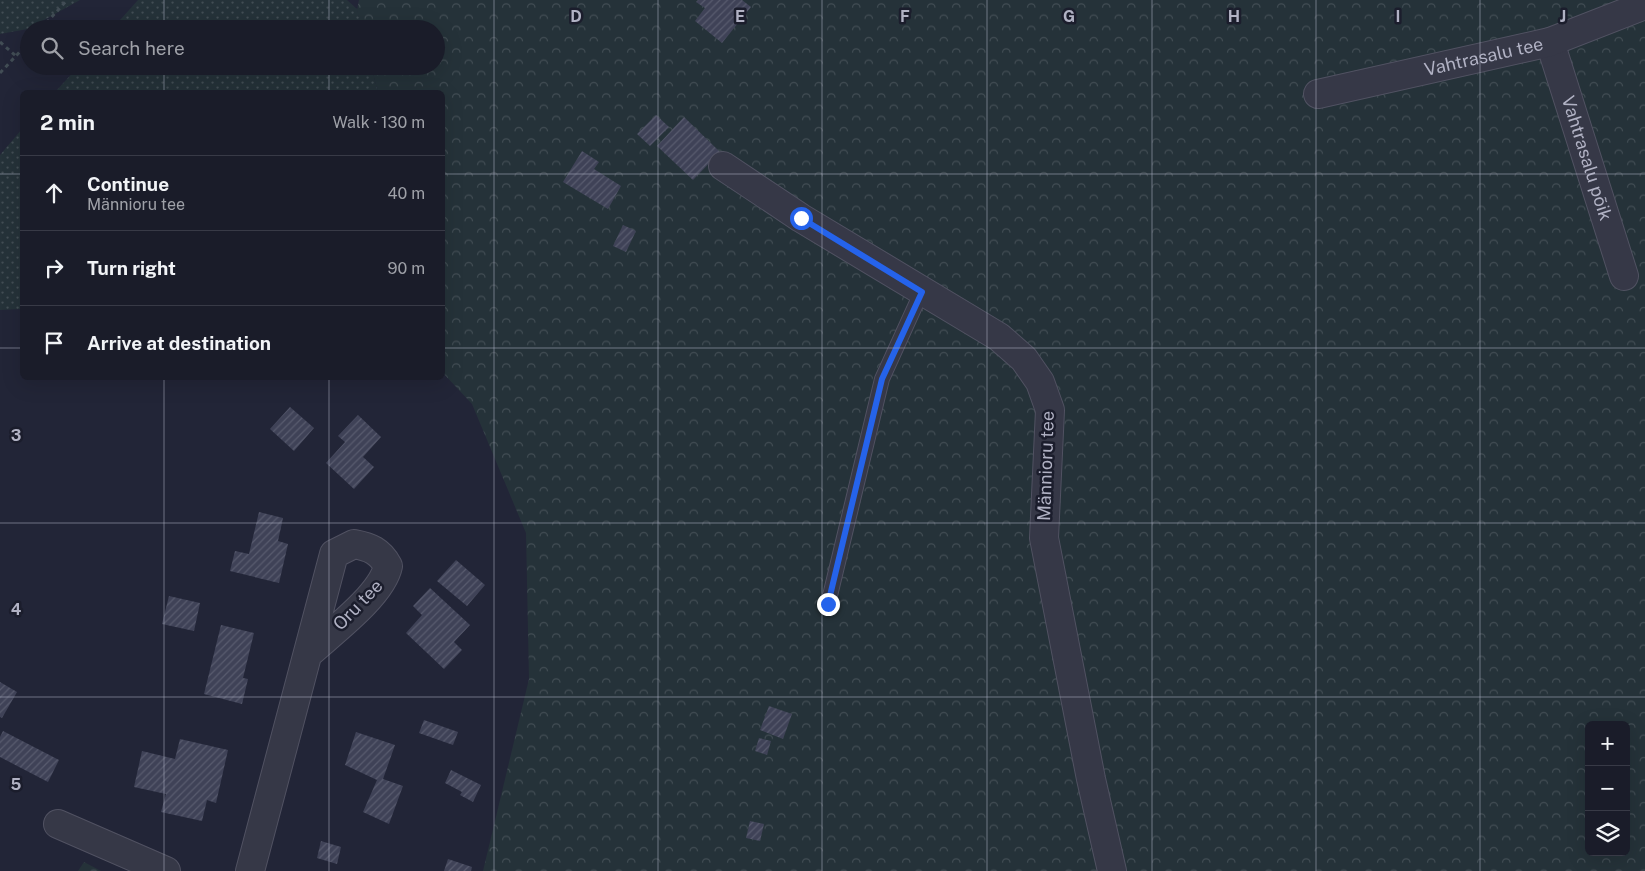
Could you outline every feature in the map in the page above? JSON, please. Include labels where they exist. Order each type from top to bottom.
[{"type":"street","name":"Vahtrasalu tee","points":[[1318,94],[1550,42],[1645,5]]},
{"type":"street","name":"Vahtrasalu põik","points":[[1550,42],[1624,276]]},
{"type":"street","name":"Männioru tee","points":[[723,166],[801,218],[922,292],[999,336],[1024,359],[1040,382],[1050,410],[1044,538],[1090,779],[1112,871]]},
{"type":"street","points":[[250,871],[309,653]]},
{"type":"street","points":[[58,824],[166,871]]},
{"type":"lane","points":[[828,604],[882,379],[922,292]]},
{"type":"path","points":[[49,20],[67,0]]},
{"type":"path","points":[[0,42],[16,56]]},
{"type":"path","points":[[0,73],[20,52]]},
{"type":"green space","points":[[0,0],[80,0],[44,20],[20,20],[20,30],[0,34]]},
{"type":"green space","points":[[138,0],[347,0],[357,9],[360,20],[120,20]]},
{"type":"green space","points":[[359,0],[1645,0],[1645,871],[483,871],[529,679],[526,533],[472,404],[445,375],[445,90],[377,90],[373,75],[445,75],[445,20],[360,20],[357,10]]},
{"type":"green space","points":[[71,75],[373,75],[377,90],[57,90]]},
{"type":"green space","points":[[20,131],[20,309],[0,310],[0,155]]},
{"type":"green space","points":[[84,862],[101,871],[78,871]]},
{"type":"building","points":[[698,0],[742,0],[751,7],[722,43],[695,21],[705,8],[696,2]]},
{"type":"building","points":[[656,115],[669,127],[650,146],[637,134]]},
{"type":"building","points":[[684,117],[720,152],[693,180],[657,146]]},
{"type":"building","points":[[582,151],[599,162],[594,169],[621,186],[608,209],[563,182]]},
{"type":"building","points":[[623,225],[636,231],[626,252],[613,246]]},
{"type":"building","points":[[290,407],[314,428],[294,451],[270,429]]},
{"type":"building","points":[[358,415],[381,437],[363,457],[374,467],[354,489],[326,463],[345,442],[338,436]]},
{"type":"building","points":[[259,512],[283,518],[278,541],[288,544],[279,583],[230,571],[235,551],[249,554]]},
{"type":"building","points":[[456,560],[485,585],[467,606],[437,581]]},
{"type":"building","points":[[430,588],[470,625],[454,642],[462,650],[444,669],[406,633],[422,615],[413,606]]},
{"type":"building","points":[[169,596],[200,603],[194,631],[162,624]]},
{"type":"building","points":[[221,625],[254,633],[243,678],[248,679],[242,704],[204,694]]},
{"type":"building","points":[[0,682],[17,692],[2,718],[0,717]]},
{"type":"building","points":[[769,706],[792,714],[783,739],[760,730]]},
{"type":"building","points":[[424,720],[458,732],[453,745],[419,733]]},
{"type":"building","points":[[3,731],[59,760],[48,782],[0,757],[0,737]]},
{"type":"building","points":[[356,732],[395,745],[383,779],[403,786],[389,824],[363,812],[377,780],[345,765]]},
{"type":"building","points":[[759,738],[771,741],[767,755],[755,751]]},
{"type":"building","points":[[180,739],[228,750],[216,803],[207,800],[202,821],[161,812],[166,794],[134,787],[142,751],[175,759]]},
{"type":"building","points":[[451,770],[481,785],[473,802],[460,795],[462,792],[445,783]]},
{"type":"building","points":[[750,821],[764,824],[760,841],[746,838]]},
{"type":"building","points":[[321,841],[341,847],[337,864],[317,858]]},
{"type":"building","points":[[448,859],[472,867],[471,871],[444,871]]},
{"type":"route","points":[[801,218],[922,292],[882,379],[828,604]]}]
